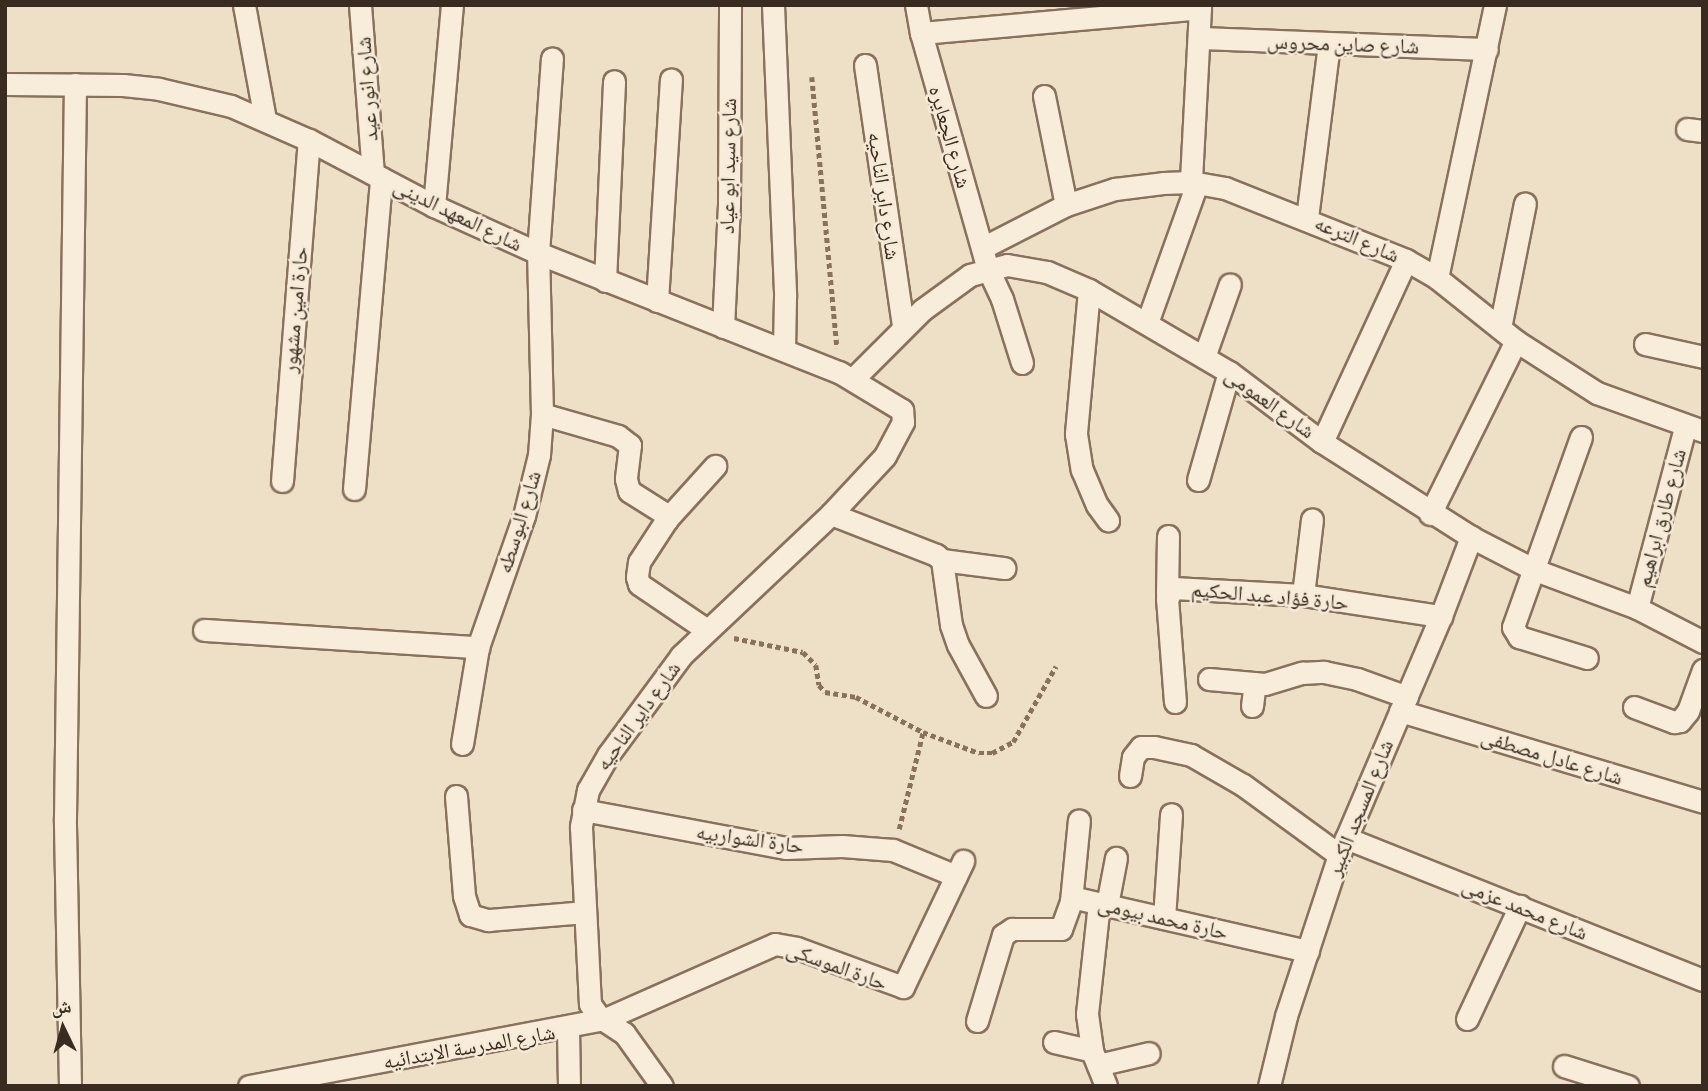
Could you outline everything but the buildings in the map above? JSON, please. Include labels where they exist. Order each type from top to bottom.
[{"type":"street","points":[[244,5],[265,119]]},
{"type":"street","name":"شارع انور عيد","points":[[354,489],[377,175],[360,5]]},
{"type":"street","points":[[434,206],[452,5]]},
{"type":"street","name":"شارع سيد ابو عياد","points":[[723,327],[729,204],[730,5]]},
{"type":"street","points":[[773,5],[785,297],[784,350]]},
{"type":"street","name":"شارع الجعايره","points":[[916,5],[921,33],[988,269],[1014,330],[1022,363]]},
{"type":"street","points":[[1437,278],[1495,5]]},
{"type":"street","points":[[921,33],[1200,8],[1194,183],[1147,323]]},
{"type":"street","name":"شارع صاين محروس","points":[[1199,38],[1487,49]]},
{"type":"street","points":[[1307,218],[1329,43]]},
{"type":"street","name":"شارع البوسطه","points":[[462,744],[478,647],[533,485],[539,455],[542,414],[538,253],[552,59]]},
{"type":"street","name":"شارع داير الناحيه","points":[[865,65],[903,327]]},
{"type":"street","points":[[657,301],[671,79]]},
{"type":"street","points":[[605,281],[614,82]]},
{"type":"street","name":"شارع المعهد الدينى","points":[[5,84],[75,84],[159,89],[219,103],[265,119],[434,206],[538,253],[846,376],[898,405]]},
{"type":"street","points":[[70,1086],[65,818],[75,84]]},
{"type":"street","points":[[1044,96],[1066,205]]},
{"type":"street","name":"حارة امين مشهور","points":[[282,481],[309,140]]},
{"type":"street","name":"شارع الترعه","points":[[982,248],[1066,205],[1115,189],[1194,183],[1225,188],[1307,218],[1406,260],[1437,278],[1508,335],[1597,393],[1694,429]]},
{"type":"street","points":[[1430,514],[1508,335],[1525,203]]},
{"type":"street","points":[[1322,442],[1406,260]]},
{"type":"street","name":"شارع العمومى","points":[[846,376],[944,292],[988,269],[1007,265],[1028,267],[1089,289],[1229,372],[1322,442],[1430,514],[1471,537],[1535,570],[1637,608],[1703,641]]},
{"type":"street","points":[[1204,357],[1230,284]]},
{"type":"street","points":[[1089,289],[1076,434],[1082,470],[1097,505],[1108,520]]},
{"type":"street","points":[[1645,344],[1703,357]]},
{"type":"street","points":[[1198,480],[1229,372]]},
{"type":"street","name":"شارع داير الناحيه","points":[[662,1086],[624,1033],[598,1017],[590,1004],[583,810],[588,790],[608,755],[681,656],[831,514],[884,456],[903,422],[898,405]]},
{"type":"street","points":[[542,414],[625,439],[632,452],[626,479],[629,491],[664,513],[667,519]]},
{"type":"street","name":"شارع طارق ابراهيم","points":[[1637,608],[1694,429]]},
{"type":"street","points":[[1581,437],[1513,631],[1519,638],[1587,658]]},
{"type":"street","points":[[709,628],[644,590],[637,577],[639,562],[667,519],[715,466]]},
{"type":"street","points":[[831,514],[936,555],[942,560],[1004,568]]},
{"type":"street","points":[[1303,595],[1312,520]]},
{"type":"street","points":[[1167,594],[1168,536]]},
{"type":"street","name":"شارع المسجد الكبير","points":[[1269,1086],[1286,1016],[1342,847],[1441,616],[1471,537]]},
{"type":"street","points":[[942,560],[951,625],[958,645],[986,696]]},
{"type":"street","name":"حارة فؤاد عبد الحكيم","points":[[1175,702],[1167,594],[1173,588],[1303,595],[1441,616]]},
{"type":"street","points":[[204,630],[478,647]]},
{"type":"street","points":[[1634,707],[1667,720],[1680,721],[1688,711],[1703,670]]},
{"type":"street","name":"شارع عادل مصطفى","points":[[1209,679],[1274,682],[1302,673],[1324,672],[1357,679],[1404,704],[1703,803]]},
{"type":"street","points":[[1252,706],[1255,683]]},
{"type":"street","name":"شارع محمد عزمى","points":[[1130,776],[1133,757],[1142,747],[1191,755],[1342,847],[1520,906],[1703,980]]},
{"type":"street","points":[[456,796],[464,896],[470,915],[488,920],[585,912]]},
{"type":"street","name":"حارة الشواربيه","points":[[583,810],[786,849],[842,846],[893,850],[960,868]]},
{"type":"street","points":[[1164,918],[1171,814]]},
{"type":"street","points":[[1071,901],[1079,820]]},
{"type":"street","points":[[1107,1086],[1095,1058],[1087,1014],[1103,904],[1115,858]]},
{"type":"street","name":"حارة الموسكى","points":[[605,1020],[775,944],[797,948],[903,987],[960,868]]},
{"type":"street","name":"حارة محمد بيومى","points":[[977,1021],[1003,935],[1012,929],[1061,929],[1071,901],[1079,898],[1308,951]]},
{"type":"street","points":[[1467,1019],[1520,906]]},
{"type":"street","name":"شارع المدرسة الابتدائيه","points":[[249,1086],[310,1081],[605,1020]]},
{"type":"street","points":[[568,1028],[569,1086]]},
{"type":"street","points":[[1054,1042],[1095,1058],[1149,1053]]},
{"type":"street","points":[[1564,1066],[1628,1086]]},
{"type":"path","points":[[812,77],[846,376]]},
{"type":"path","points":[[709,628],[737,639],[803,652],[816,665],[819,685],[825,692],[856,697],[923,733],[979,753],[1002,750],[1013,743],[1056,666]]},
{"type":"path","points":[[893,850],[923,733]]}]
